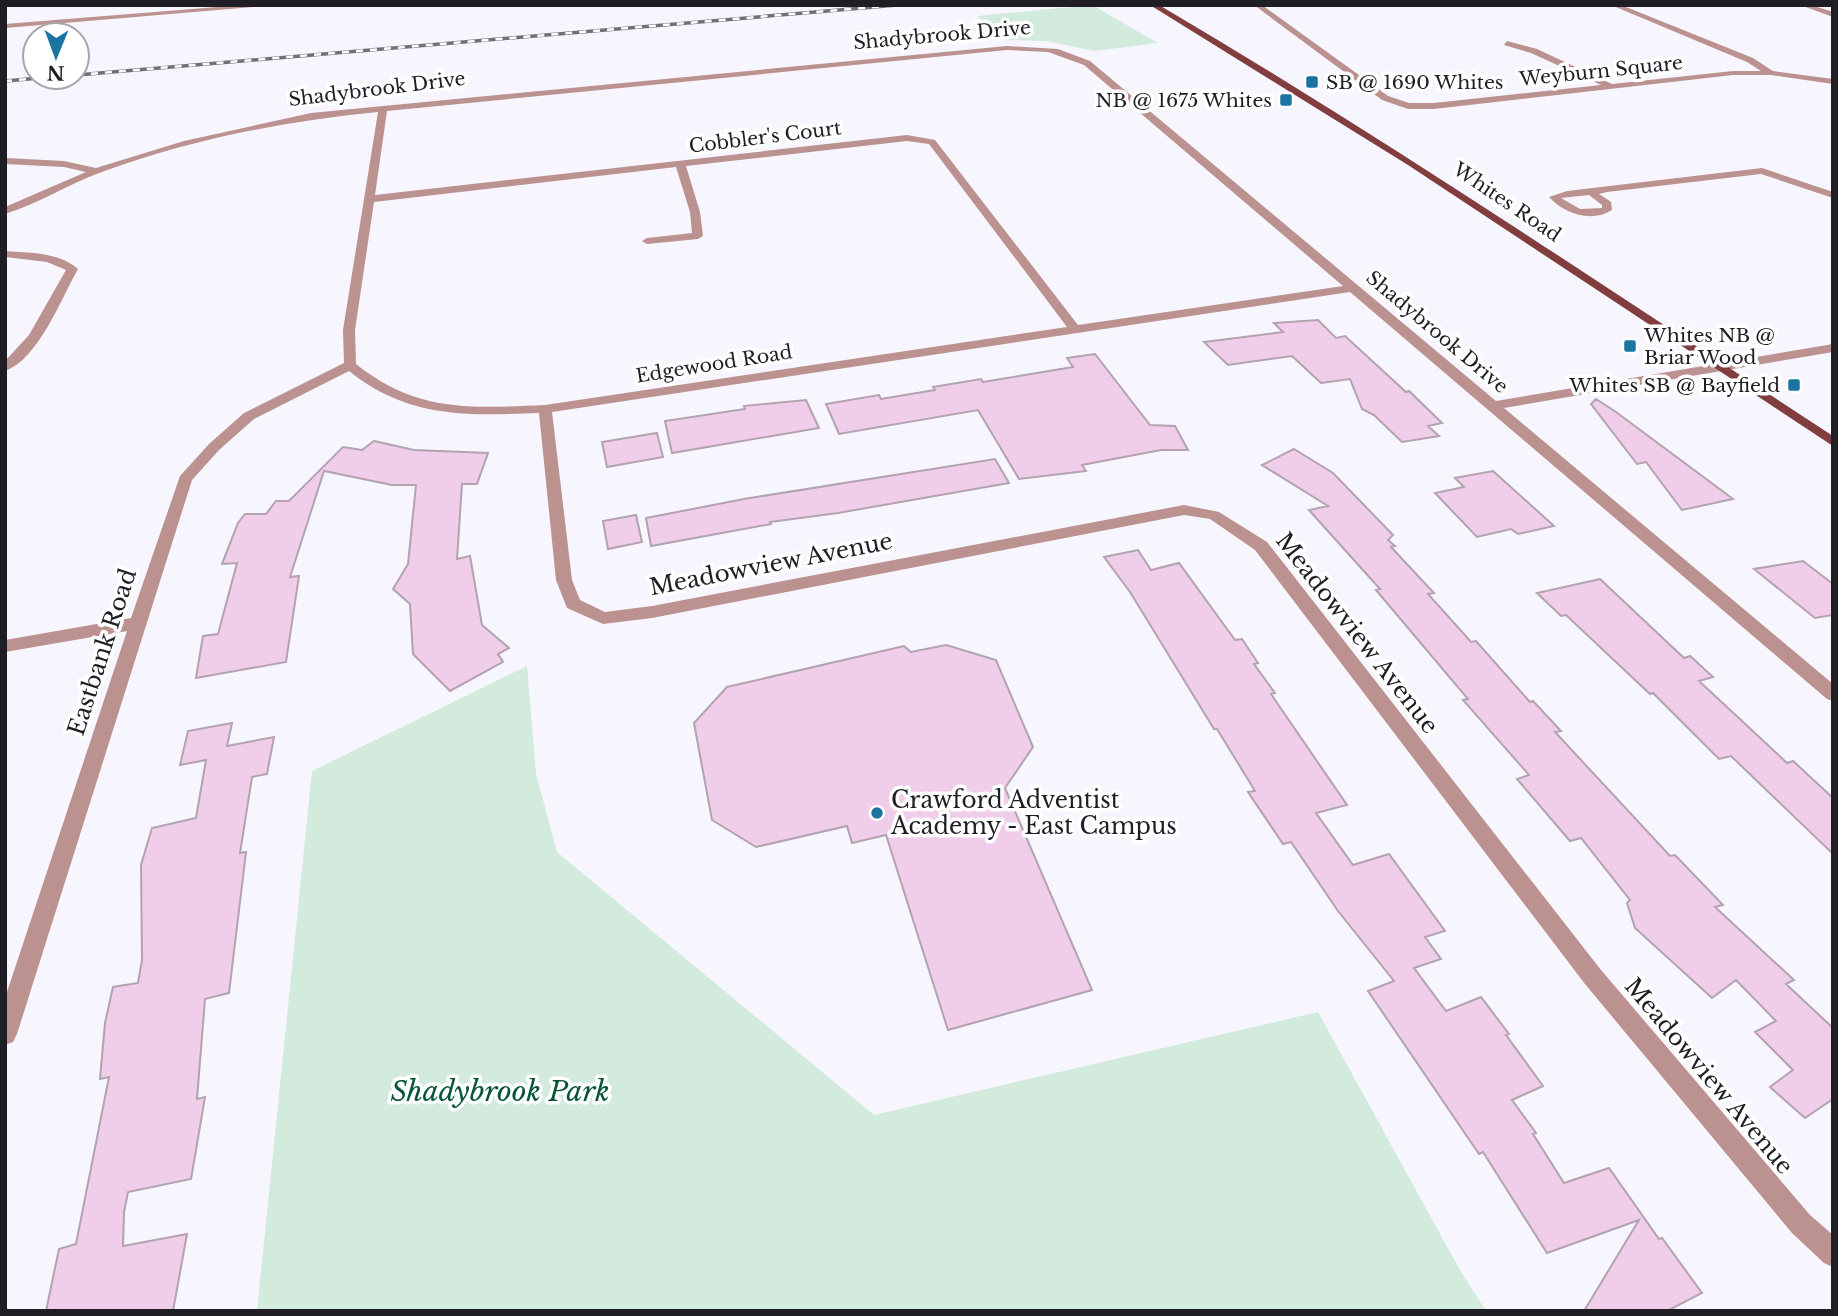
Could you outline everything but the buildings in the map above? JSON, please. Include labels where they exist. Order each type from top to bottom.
[{"type":"main road","name":"Whites Road","points":[[1153,5],[1376,140],[1833,442]]},
{"type":"street","points":[[5,26],[273,5]]},
{"type":"street","name":"Weyburn Square","points":[[1257,5],[1385,98],[1408,106],[1732,73],[1771,74],[1833,82]]},
{"type":"street","name":"Weyburn Square","points":[[1614,5],[1750,60],[1771,74]]},
{"type":"street","points":[[1803,5],[1833,15]]},
{"type":"street","points":[[1507,43],[1534,51],[1610,86]]},
{"type":"street","name":"Shadybrook Drive","points":[[5,211],[96,171],[187,143],[312,116],[1007,48],[1066,51],[1087,63],[1833,694]]},
{"type":"street","points":[[349,365],[349,330],[383,107]]},
{"type":"street","name":"Cobbler's Court","points":[[370,199],[907,138],[932,142],[1074,328]]},
{"type":"street","points":[[5,162],[64,164],[96,171]]},
{"type":"street","points":[[647,241],[698,236],[695,212],[680,164]]},
{"type":"street","points":[[1593,194],[1606,189],[1762,170],[1833,195]]},
{"type":"street","points":[[5,254],[47,258],[62,262],[72,269],[38,330],[16,361],[5,367]]},
{"type":"street","name":"Edgewood Road","points":[[349,365],[385,390],[410,401],[463,409],[545,409],[1352,288]]},
{"type":"street","points":[[1493,407],[1833,348]]},
{"type":"street","name":"Eastbank Road","points":[[5,1034],[185,479],[214,447],[249,416],[349,365]]},
{"type":"street","name":"Meadowview Avenue","points":[[545,409],[565,580],[573,604],[603,618],[666,610],[1184,510],[1214,515],[1261,546],[1593,977],[1801,1224],[1833,1254]]},
{"type":"street","points":[[5,646],[137,623]]},
{"type":"green space","points":[[1092,5],[1158,43],[1095,51],[1046,41],[1004,40],[977,16]]},
{"type":"green space","name":"Shadybrook Park","points":[[527,666],[536,774],[557,852],[874,1115],[1318,1012],[1461,1272],[1486,1311],[257,1311],[312,771]]},
{"type":"railway","points":[[91,74],[898,5]]},
{"type":"railway","points":[[5,81],[21,80]]},
{"type":"place","name":"SB @ 1690 Whites","points":[[1312,82]]},
{"type":"place","name":"NB @ 1675 Whites","points":[[1286,100]]},
{"type":"place","name":"Whites NB @ Briar Wood","points":[[1630,346]]},
{"type":"place","name":"Whites SB @ Bayfield","points":[[1794,385]]},
{"type":"place","name":"Crawford Adventist Academy - East Campus","points":[[877,813]]}]
